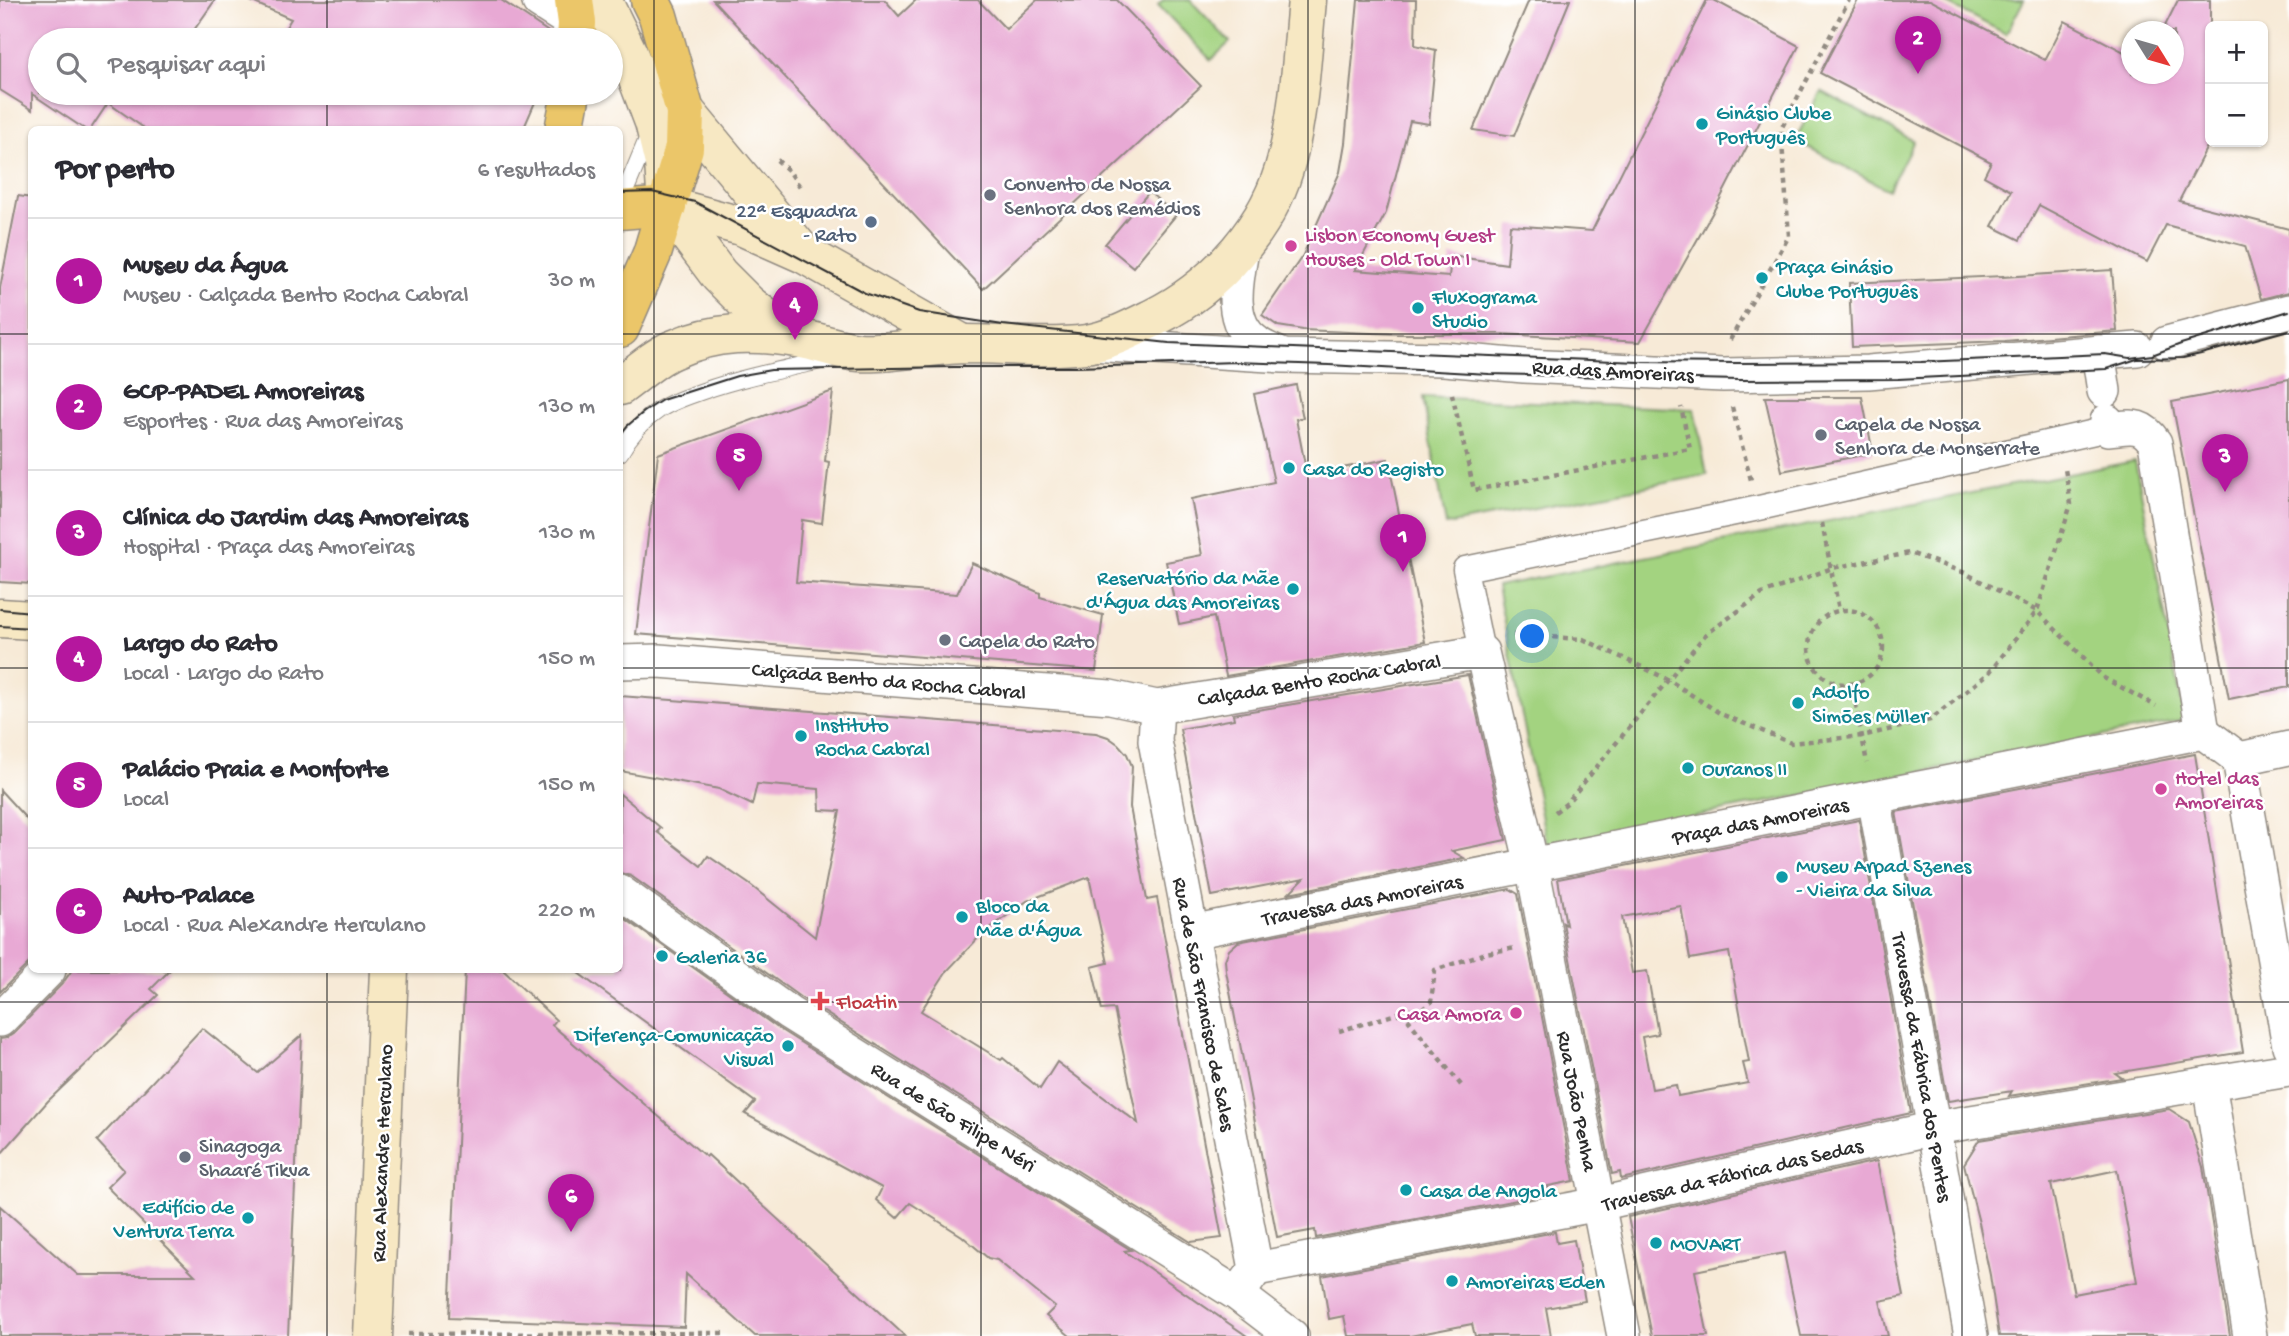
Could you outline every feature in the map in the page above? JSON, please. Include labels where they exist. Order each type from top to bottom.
[{"type":"main road","points":[[623,321],[652,254],[684,148],[674,109],[658,16],[650,0]]},
{"type":"main road","points":[[623,384],[670,350],[717,335],[759,332],[858,352],[963,344],[1037,347],[1089,344],[1177,305],[1215,276],[1243,245],[1276,190],[1287,158],[1298,100],[1307,0]]},
{"type":"main road","points":[[623,57],[674,109],[804,254]]},
{"type":"main road","points":[[565,126],[569,105]]},
{"type":"main road","points":[[667,206],[719,275],[748,303],[775,325],[806,340]]},
{"type":"main road","points":[[623,210],[667,206],[741,226],[804,254],[963,344]]},
{"type":"main road","points":[[0,618],[28,620]]},
{"type":"main road","name":"Rua Alexandre Herculano","points":[[373,1335],[389,973]]},
{"type":"street","points":[[541,0],[594,28]]},
{"type":"street","points":[[1243,245],[1235,299],[1238,315],[1254,341],[1283,356]]},
{"type":"street","name":"Rua das Amoreiras","points":[[1089,344],[1283,356],[1444,359],[1524,366],[1723,375],[1868,372],[2152,346],[2289,311]]},
{"type":"street","points":[[2098,352],[2107,414]]},
{"type":"street","points":[[1528,851],[1465,569],[1759,508],[2060,440],[2107,414]]},
{"type":"street","points":[[2107,414],[2147,431],[2155,443],[2203,732],[2239,759],[2289,1045]]},
{"type":"street","name":"Calçada Bento Rocha Cabral","points":[[1157,706],[1480,641]]},
{"type":"street","name":"Calçada Bento da Rocha Cabral","points":[[623,662],[659,661],[1110,697],[1157,706]]},
{"type":"street","name":"Rua de São Francisco de Sales","points":[[1157,706],[1155,741],[1191,932],[1247,1282]]},
{"type":"street","name":"Praça das Amoreiras","points":[[1528,851],[1874,797],[2203,732]]},
{"type":"street","points":[[2239,759],[2289,748]]},
{"type":"street","name":"Travessa da Fábrica dos Pentes","points":[[1874,797],[1971,1336]]},
{"type":"street","name":"Travessa das Amoreiras","points":[[1191,932],[1528,851]]},
{"type":"street","name":"Rua João Penha","points":[[1528,851],[1624,1336]]},
{"type":"street","name":"Rua de São Filipe Néri","points":[[623,894],[789,1013],[1247,1282],[1292,1336]]},
{"type":"street","points":[[0,1020],[46,973]]},
{"type":"street","name":"Travessa da Fábrica das Sedas","points":[[1247,1282],[1934,1128],[2289,1070]]},
{"type":"street","points":[[2209,1083],[2250,1336]]},
{"type":"lane","points":[[623,199],[674,109]]},
{"type":"lane","points":[[623,448],[643,422],[661,408],[685,397],[730,382],[858,352]]},
{"type":"path","points":[[1725,349],[1789,236],[1781,129],[1849,0]]},
{"type":"path","points":[[775,158],[801,188]]},
{"type":"path","points":[[1451,391],[1474,490],[1690,449],[1678,396]]},
{"type":"path","points":[[1729,396],[1759,508]]},
{"type":"path","points":[[1480,641],[1522,637],[1583,639],[1667,679],[1721,714],[1791,743],[1862,736],[1930,720],[1989,673],[2037,611],[2071,504],[2060,440]]},
{"type":"path","points":[[1816,495],[1839,610]]},
{"type":"path","points":[[1528,851],[1705,635],[1762,594],[1832,568],[1910,553],[1965,573],[2037,611],[2104,678],[2203,732]]},
{"type":"path","points":[[1839,610],[1861,612],[1877,623],[1884,641],[1883,656],[1877,669],[1867,679],[1852,684],[1838,684],[1824,677],[1814,667],[1809,653],[1810,638],[1816,624],[1828,614],[1839,610]]},
{"type":"path","points":[[1852,684],[1874,797]]},
{"type":"path","points":[[1461,1085],[1409,1021],[1430,1002],[1436,970],[1485,953]]},
{"type":"path","points":[[1339,1031],[1410,1010],[1419,1012]]},
{"type":"path","points":[[373,1335],[726,1333]]},
{"type":"green space","points":[[1163,0],[1190,0],[1230,42],[1211,60],[1158,5]]},
{"type":"green space","points":[[1940,0],[2024,0],[2006,34]]},
{"type":"green space","points":[[1821,91],[1914,141],[1888,190],[1795,140]]},
{"type":"green space","points":[[1423,397],[1694,409],[1707,475],[1446,525]]},
{"type":"green space","points":[[2135,461],[2185,720],[1547,845],[1497,586]]},
{"type":"building","points":[[0,0],[215,0],[195,28],[28,28],[28,105],[32,105],[32,110],[0,90]]},
{"type":"building","points":[[248,0],[501,0],[543,28],[285,28],[291,19]]},
{"type":"building","name":"Convento de Nossa Senhora dos Remédios","points":[[713,0],[885,0],[899,16],[916,0],[978,0],[1006,29],[1037,0],[1117,0],[1201,86],[983,289]]},
{"type":"building","points":[[1358,0],[1416,0],[1415,45],[1436,50],[1429,124],[1410,121],[1386,213],[1355,270],[1449,277],[1451,256],[1507,264],[1510,225],[1592,231],[1707,0],[1714,0],[1799,46],[1719,201],[1640,342],[1503,334],[1394,334],[1303,330],[1278,326],[1262,315],[1303,255],[1340,172]]},
{"type":"building","points":[[1529,0],[1570,0],[1514,136],[1473,130]]},
{"type":"building","points":[[1858,0],[1930,0],[2045,60],[2065,21],[2121,50],[2121,84],[2184,84],[2184,21],[2168,21],[2178,0],[2210,0],[2210,21],[2205,21],[2207,147],[2179,201],[2289,229],[2289,292],[2261,299],[2245,246],[2166,225],[2147,262],[2039,205],[2020,240],[1992,226],[2011,191],[1984,176],[1991,162],[1820,73]]},
{"type":"building","points":[[48,105],[107,105],[93,126],[80,126]]},
{"type":"building","points":[[111,105],[534,105],[525,126],[141,126]]},
{"type":"building","points":[[1149,192],[1176,215],[1133,267],[1105,244]]},
{"type":"building","points":[[18,196],[28,197],[28,584],[0,582],[0,288]]},
{"type":"building","points":[[2112,270],[2117,331],[2005,341],[1852,347],[1849,283]]},
{"type":"building","points":[[2289,379],[2289,687],[2229,699],[2172,402]]},
{"type":"building","name":"Reservatório da Mãe d'Água das Amoreiras","points":[[1296,385],[1303,418],[1296,419],[1307,475],[1388,459],[1425,642],[1226,676],[1214,617],[1179,624],[1166,562],[1202,555],[1191,499],[1274,482],[1254,394]]},
{"type":"building","points":[[833,391],[825,461],[829,462],[822,523],[802,520],[796,582],[957,594],[972,563],[1040,593],[1040,597],[1103,615],[1096,671],[636,634],[658,454]]},
{"type":"building","name":"Capela de Nossa Senhora de Monserrate","points":[[1765,397],[1862,397],[1873,453],[1782,471]]},
{"type":"building","points":[[1468,675],[1506,840],[1452,851],[1464,858],[1289,893],[1304,878],[1212,896],[1180,729],[1234,719],[1233,714]]},
{"type":"building","points":[[623,696],[1096,733],[1118,744],[1127,754],[1132,766],[1130,807],[1147,900],[1157,898],[1222,1238],[1191,1242],[800,997],[631,876],[623,874],[623,796],[661,828],[657,832],[701,866],[708,856],[749,884],[815,937],[840,811],[820,810],[819,789],[757,784],[752,805],[719,789],[623,772]],"holes":[[[1089,877],[1108,963],[1092,967],[1102,1010],[1114,1009],[1138,1123],[1057,1062],[1040,1089],[1003,1058],[1001,1060],[921,1011],[946,972],[982,934],[1027,901]]]},
{"type":"building","points":[[2195,754],[2243,1052],[2115,1073],[2122,1078],[2009,1096],[2012,1091],[1948,1101],[1896,812]]},
{"type":"building","points":[[0,790],[28,821],[28,964],[0,992]]},
{"type":"building","points":[[1859,820],[1911,1113],[1621,1179],[1620,1172],[1612,1174],[1563,923],[1566,925],[1558,879]],"holes":[[[1681,906],[1690,959],[1729,952],[1749,1062],[1743,1063],[1748,1083],[1678,1096],[1676,1085],[1652,1089],[1642,1037],[1658,1034],[1647,971],[1632,973],[1622,917]]]},
{"type":"building","points":[[1510,889],[1518,894],[1574,1181],[1548,1186],[1549,1194],[1316,1238],[1315,1230],[1277,1237],[1226,971],[1225,960],[1229,950],[1238,942]]},
{"type":"building","points":[[623,917],[779,1029],[1131,1250],[1124,1251],[1247,1336],[1070,1336],[1046,1316],[1055,1307],[997,1260],[988,1258],[962,1236],[910,1203],[897,1218],[876,1200],[882,1188],[745,1114],[755,1102],[578,973],[623,973]]},
{"type":"building","points":[[70,973],[167,973],[151,989],[158,995],[48,1101],[0,1155],[0,1039],[14,1033]]},
{"type":"building","points":[[465,973],[506,973],[556,1020],[552,1025],[706,1157],[708,1155],[905,1336],[755,1336],[686,1274],[684,1327],[449,1318]]},
{"type":"building","points":[[202,1028],[258,1073],[302,1035],[288,1336],[0,1336],[0,1206],[78,1275],[195,1275],[107,1187],[124,1170],[97,1141]]},
{"type":"building","points":[[2169,1109],[2189,1122],[2203,1167],[2230,1336],[1999,1336],[1990,1275],[1964,1164],[1979,1140]],"holes":[[[2117,1170],[2137,1282],[2074,1294],[2051,1184]]]},
{"type":"building","points":[[1877,1161],[1904,1296],[1880,1301],[1888,1336],[1801,1336],[1784,1253],[1695,1271],[1708,1336],[1652,1336],[1628,1217]]},
{"type":"building","name":"Amoreiras Eden","points":[[1555,1232],[1557,1243],[1574,1240],[1585,1301],[1546,1308],[1551,1336],[1475,1336],[1472,1324],[1410,1336],[1348,1336],[1344,1316],[1329,1319],[1322,1276]]},
{"type":"tram line","points":[[623,193],[652,192],[695,202],[865,293],[919,312],[1003,325],[1169,343],[1639,362],[1921,362],[2105,354],[2130,358],[2152,355],[2289,311]]},
{"type":"tram line","points":[[623,431],[662,400],[737,376],[771,370],[1077,367],[1236,362],[1489,374],[1739,380],[1898,379],[2106,369],[2137,359],[2183,358],[2289,330]]},
{"type":"tram line","points":[[0,609],[28,612]]},
{"type":"tram line","points":[[0,626],[28,628]]},
{"type":"place","name":"GCP-PADEL Amoreiras","points":[[1918,74]]},
{"type":"place","name":"Ginásio Clube Português","points":[[1702,124]]},
{"type":"place","name":"Convento de Nossa Senhora dos Remédios","points":[[990,195]]},
{"type":"place","name":"22ª Esquadra - Rato","points":[[871,222]]},
{"type":"place","name":"Lisbon Economy Guest Houses - Old Town I","points":[[1291,246]]},
{"type":"place","name":"Praça Ginásio Clube Português","points":[[1762,278]]},
{"type":"place","name":"Fluxograma Studio","points":[[1418,308]]},
{"type":"place","name":"Largo do Rato","points":[[795,340]]},
{"type":"place","name":"Capela de Nossa Senhora de Monserrate","points":[[1821,435]]},
{"type":"place","name":"Casa do Registo","points":[[1289,468]]},
{"type":"place","name":"Palácio Praia e Monforte","points":[[739,491]]},
{"type":"place","name":"Clínica do Jardim das Amoreiras","points":[[2225,492]]},
{"type":"place","name":"Museu da Água","points":[[1403,572]]},
{"type":"place","name":"Reservatório da Mãe d'Água das Amoreiras","points":[[1293,589]]},
{"type":"place","name":"Capela do Rato","points":[[945,640]]},
{"type":"place","name":"Adolfo Simões Müller","points":[[1798,703]]},
{"type":"place","name":"Instituto Rocha Cabral","points":[[801,736]]},
{"type":"place","name":"Ouranos II","points":[[1688,768]]},
{"type":"place","name":"Hotel das Amoreiras","points":[[2161,789]]},
{"type":"place","name":"Museu Arpad Szenes - Vieira da Silva","points":[[1782,877]]},
{"type":"place","name":"Bloco da Mãe d'Água","points":[[962,917]]},
{"type":"place","name":"Galeria 36","points":[[662,956]]},
{"type":"place","name":"Floatin","points":[[820,1001]]},
{"type":"place","name":"Casa Amora","points":[[1516,1013]]},
{"type":"place","name":"Diferença-Comunicação Visual","points":[[788,1046]]},
{"type":"place","name":"Sinagoga Shaaré Tikva","points":[[185,1157]]},
{"type":"place","name":"Casa de Angola","points":[[1406,1190]]},
{"type":"place","name":"Edifício de Ventura Terra","points":[[248,1218]]},
{"type":"place","name":"Auto-Palace","points":[[571,1232]]},
{"type":"place","name":"MOVART","points":[[1656,1243]]},
{"type":"place","name":"Amoreiras Eden","points":[[1452,1281]]}]
